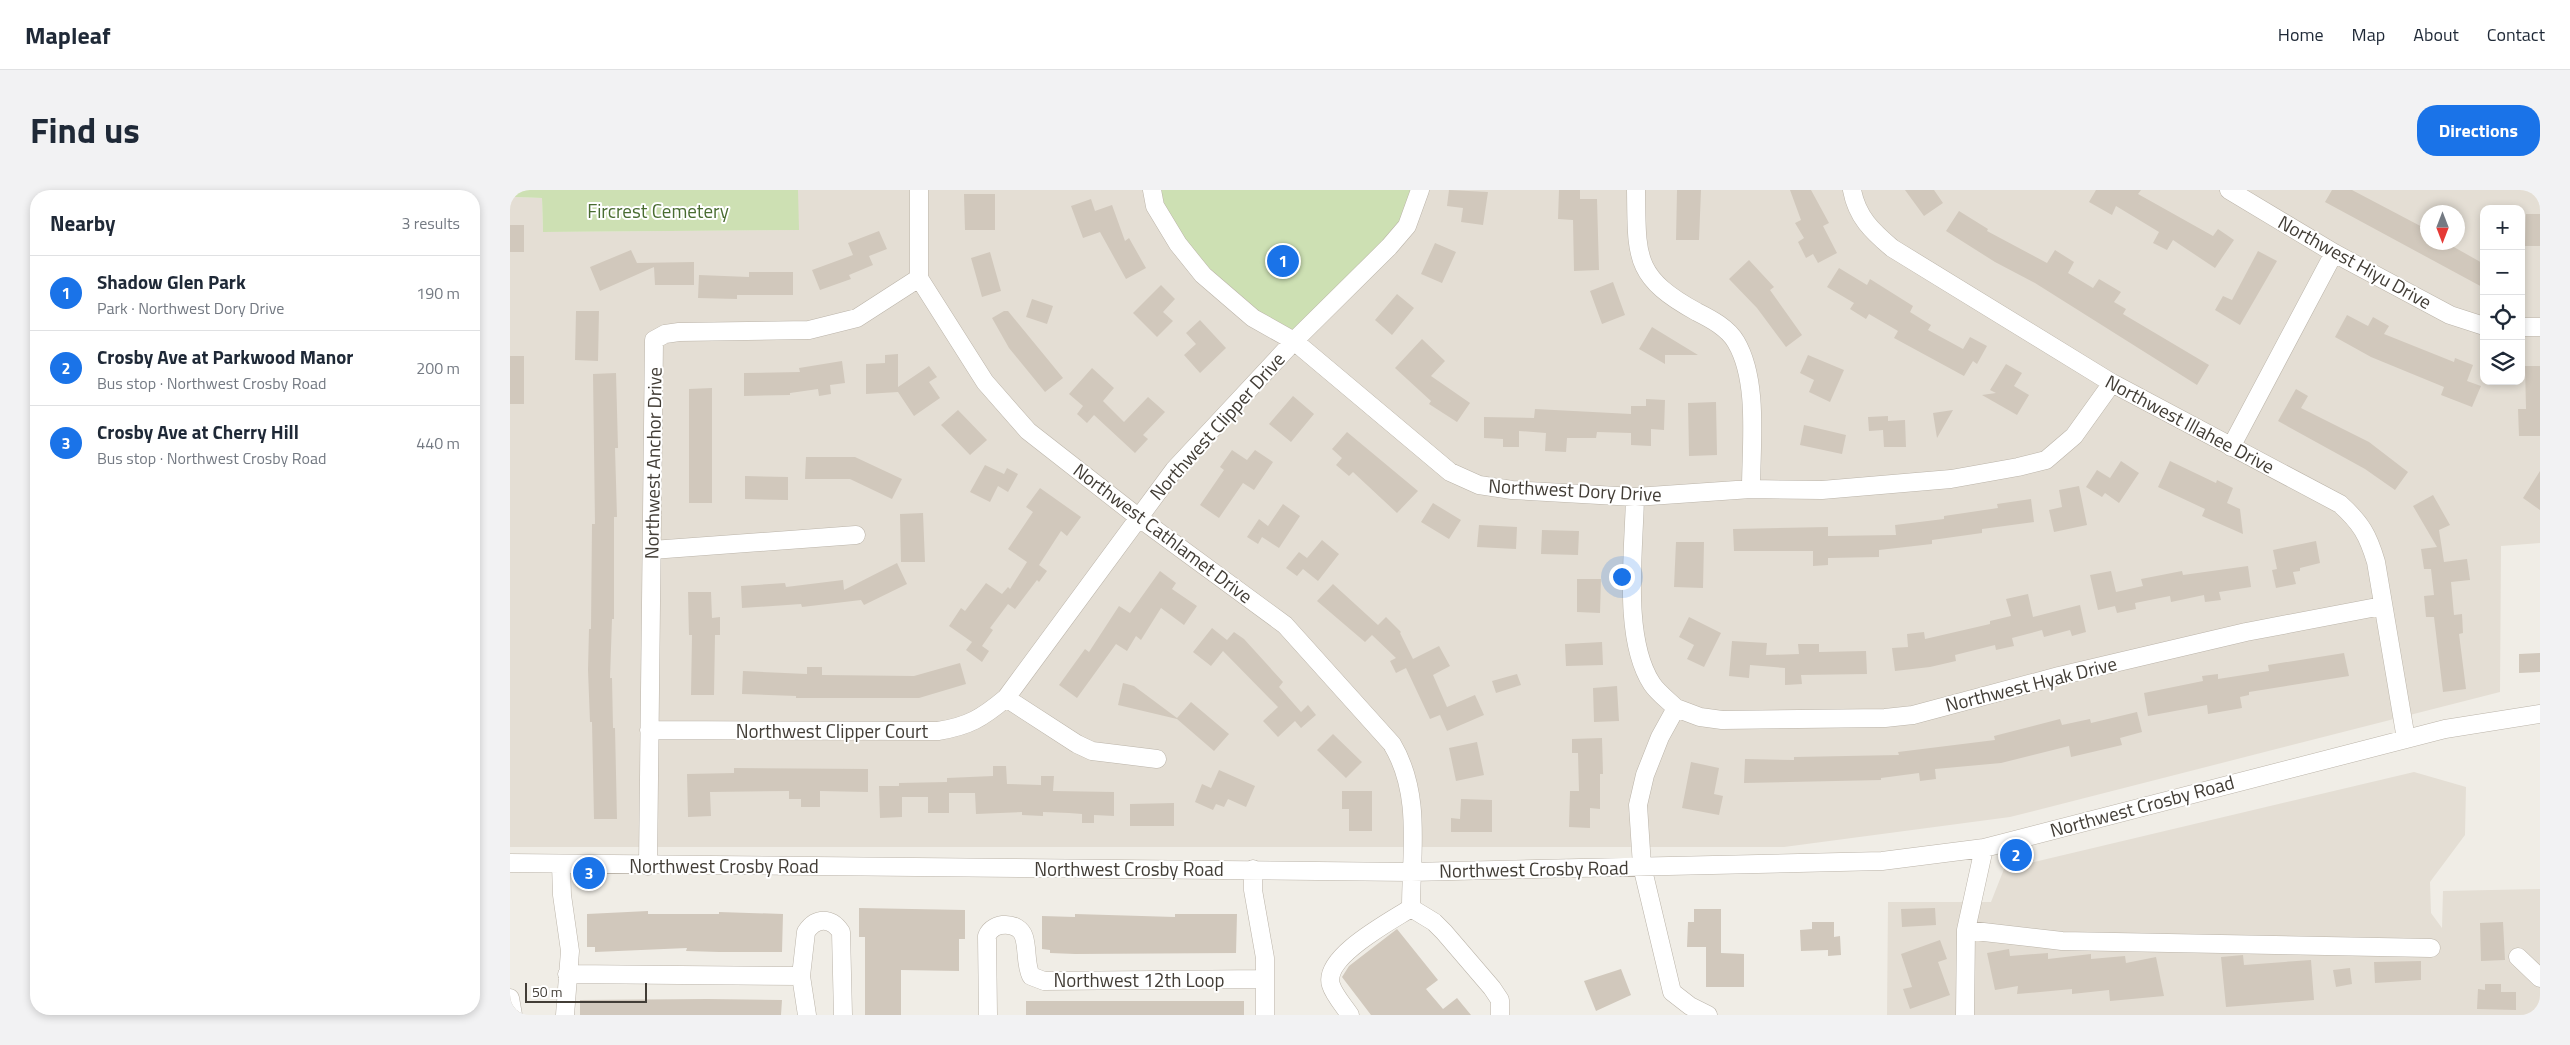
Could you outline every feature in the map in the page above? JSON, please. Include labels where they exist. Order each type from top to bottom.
[{"type":"street","points":[[919,190],[919,278]]},
{"type":"street","name":"Northwest Dory Drive","points":[[1152,190],[1155,206],[1178,244],[1203,275],[1253,318],[1294,341],[1450,472],[1479,485],[1512,490],[1635,497],[1751,489],[1822,490],[1951,479],[2046,460],[2074,436],[2112,383]]},
{"type":"street","name":"Northwest Clipper Drive","points":[[1006,698],[1174,470],[1294,341],[1407,226],[1420,190]]},
{"type":"street","points":[[1636,190],[1636,238],[1643,268],[1660,289],[1718,323],[1735,340],[1744,358],[1751,393],[1751,489]]},
{"type":"street","name":"Northwest Illahee Drive","points":[[1852,190],[1855,206],[1865,223],[1892,248],[2112,383],[2340,504],[2358,520],[2370,542],[2376,562],[2406,739]]},
{"type":"street","name":"Northwest Hiyu Drive","points":[[2229,190],[2334,253],[2450,315],[2480,325]]},
{"type":"street","points":[[2231,446],[2334,253]]},
{"type":"street","name":"Northwest Cathlamet Drive","points":[[919,278],[985,382],[1028,431],[1138,517],[1285,625],[1392,744],[1401,760],[1413,804],[1411,908]]},
{"type":"street","name":"Northwest Anchor Drive","points":[[648,866],[654,340],[665,334],[679,332],[809,330],[857,318],[919,278]]},
{"type":"street","points":[[2525,327],[2540,327]]},
{"type":"street","points":[[1635,497],[1633,631],[1639,656],[1653,684],[1676,708],[1660,737],[1643,782],[1638,805],[1642,866],[1672,992],[1690,1006],[1708,1015]]},
{"type":"street","points":[[652,550],[856,535]]},
{"type":"street","name":"Northwest Hyak Drive","points":[[1676,708],[1700,717],[1722,720],[1885,718],[1913,715],[2059,676],[2246,632],[2382,606]]},
{"type":"street","points":[[1006,698],[1077,744],[1092,751],[1158,759]]},
{"type":"street","name":"Northwest Clipper Court","points":[[649,730],[938,731],[970,724],[1006,698]]},
{"type":"street","name":"Northwest Crosby Road","points":[[510,863],[648,866],[1253,869],[1411,872],[1882,861],[1984,848],[2445,729],[2540,714]]},
{"type":"street","points":[[1965,1015],[1966,930],[1984,848]]},
{"type":"street","points":[[561,864],[562,895],[570,951],[564,1015]]},
{"type":"street","points":[[1253,869],[1253,890],[1261,932],[1265,980],[1265,1015]]},
{"type":"street","points":[[1350,1015],[1331,986],[1331,969],[1337,960],[1360,942],[1411,908],[1434,922],[1492,988],[1500,1000],[1500,1015]]},
{"type":"street","points":[[807,1015],[801,976],[806,932],[816,922],[831,922],[841,932],[843,1015]]},
{"type":"street","name":"Northwest 12th Loop","points":[[988,1015],[988,936],[990,929],[996,926],[1008,925],[1019,930],[1024,937],[1026,961],[1031,976],[1044,981],[1265,980]]},
{"type":"street","points":[[1966,930],[2062,941],[2431,948]]},
{"type":"street","points":[[2518,957],[2540,978]]},
{"type":"street","points":[[567,974],[801,976]]},
{"type":"street","points":[[510,998],[513,1015]]},
{"type":"shaded area","points":[[510,190],[515,190],[515,197],[542,198],[543,232],[798,230],[798,190],[2540,190],[2540,543],[2501,546],[2500,692],[2010,817],[1784,847],[510,847]]},
{"type":"shaded area","points":[[2414,772],[2466,787],[2465,835],[2430,882],[2431,913],[2442,928],[2443,891],[2540,889],[2540,1015],[1887,1015],[1888,902],[1991,902],[2004,869]]},
{"type":"green space","name":"Fircrest Cemetery","points":[[515,190],[798,190],[799,230],[543,232],[542,198],[515,197]]},
{"type":"green space","points":[[1152,190],[1420,190],[1407,226],[1294,341],[1203,275]]},
{"type":"building","points":[[1449,190],[1488,192],[1483,225],[1461,222],[1463,208],[1447,206]]},
{"type":"building","points":[[1559,190],[1580,190],[1580,199],[1597,199],[1599,270],[1574,271],[1573,220],[1558,219]]},
{"type":"building","points":[[1677,190],[1701,190],[1699,240],[1676,240]]},
{"type":"building","points":[[1790,190],[1811,190],[1829,223],[1823,226],[1837,253],[1818,263],[1813,254],[1806,258],[1798,242],[1804,238],[1795,223],[1801,220]]},
{"type":"building","points":[[1905,190],[1934,190],[1943,203],[1924,216]]},
{"type":"building","points":[[2096,190],[2141,190],[2138,194],[2213,236],[2218,229],[2234,240],[2215,268],[2173,240],[2167,250],[2153,243],[2159,232],[2116,206],[2112,215],[2089,202]]},
{"type":"building","points":[[2332,190],[2352,190],[2420,226],[2420,250],[2459,250],[2480,262],[2480,286],[2325,202]]},
{"type":"building","points":[[964,194],[995,194],[995,230],[965,230]]},
{"type":"building","points":[[1091,199],[1095,211],[1112,205],[1125,241],[1129,238],[1146,268],[1126,279],[1100,232],[1083,238],[1071,206]]},
{"type":"building","points":[[1959,211],[1988,229],[1987,231],[2047,263],[2055,250],[2074,262],[2068,273],[2093,288],[2099,279],[2121,292],[2114,302],[2126,309],[2123,314],[2209,365],[2197,385],[2035,283],[1995,262],[1946,231]]},
{"type":"building","points":[[2526,214],[2540,214],[2540,246],[2525,246]]},
{"type":"building","points":[[510,225],[524,225],[524,252],[510,252]]},
{"type":"building","points":[[879,231],[887,249],[869,256],[873,265],[849,275],[851,279],[820,290],[812,270],[853,255],[848,243]]},
{"type":"building","points":[[1435,243],[1456,252],[1442,283],[1421,274]]},
{"type":"building","points":[[631,250],[637,263],[694,262],[694,285],[655,285],[654,267],[600,291],[590,267]]},
{"type":"building","points":[[2258,251],[2277,261],[2240,325],[2215,310],[2223,296],[2232,300]]},
{"type":"building","points":[[990,252],[1001,291],[982,297],[971,258]]},
{"type":"building","points":[[1749,260],[1774,287],[1770,290],[1802,335],[1786,347],[1757,308],[1729,279]]},
{"type":"building","points":[[1839,268],[1867,285],[1870,279],[1913,306],[1910,312],[1931,325],[1928,330],[1963,349],[1970,337],[1987,346],[1977,364],[1973,361],[1964,376],[1894,338],[1898,331],[1869,314],[1866,319],[1850,309],[1854,303],[1827,287]]},
{"type":"building","points":[[749,272],[793,272],[793,295],[737,295],[737,299],[698,298],[699,275],[749,277]]},
{"type":"building","points":[[1613,282],[1625,315],[1602,324],[1590,291]]},
{"type":"building","points":[[1161,285],[1175,299],[1163,312],[1173,321],[1157,337],[1133,313]]},
{"type":"building","points":[[1397,294],[1414,308],[1392,335],[1375,320]]},
{"type":"building","points":[[1032,299],[1053,306],[1047,324],[1026,317]]},
{"type":"building","points":[[576,311],[599,311],[598,361],[575,360]]},
{"type":"building","points":[[1004,311],[1008,311],[1063,378],[1045,392],[1009,348],[992,318]]},
{"type":"building","points":[[2347,315],[2368,326],[2373,317],[2389,326],[2384,334],[2454,362],[2455,358],[2473,365],[2467,381],[2481,386],[2472,407],[2441,395],[2444,387],[2371,357],[2335,337]]},
{"type":"building","points":[[1200,320],[1226,348],[1200,373],[1184,355],[1196,344],[1186,333]]},
{"type":"building","points":[[1652,327],[1698,355],[1665,355],[1665,364],[1639,349]]},
{"type":"building","points":[[1422,339],[1445,361],[1431,376],[1470,403],[1457,422],[1429,404],[1431,401],[1395,368]]},
{"type":"building","points":[[898,354],[898,387],[929,366],[937,377],[929,382],[940,398],[914,416],[898,392],[866,394],[866,364],[885,363],[885,355]]},
{"type":"building","points":[[1808,355],[1844,370],[1830,402],[1809,392],[1814,380],[1800,373]]},
{"type":"building","points":[[510,356],[524,356],[524,404],[510,404]]},
{"type":"building","points":[[842,361],[845,383],[830,385],[831,394],[819,396],[818,389],[790,393],[790,395],[744,396],[744,373],[800,372],[799,368]]},
{"type":"building","points":[[2006,364],[2022,373],[2014,386],[2029,395],[2017,415],[1982,395],[1996,393],[1990,390]]},
{"type":"building","points":[[2525,366],[2540,366],[2540,436],[2519,436],[2518,409],[2526,409]]},
{"type":"building","points":[[1092,368],[1114,388],[1103,401],[1124,422],[1148,397],[1165,412],[1143,435],[1148,439],[1135,453],[1094,415],[1087,423],[1077,414],[1083,406],[1069,394]]},
{"type":"building","points":[[616,373],[618,448],[615,448],[617,517],[614,517],[614,619],[612,619],[610,678],[612,678],[613,728],[615,728],[617,819],[594,819],[592,722],[590,722],[588,670],[589,629],[591,629],[592,524],[595,524],[593,374]]},
{"type":"building","points":[[712,388],[712,503],[689,503],[689,389]]},
{"type":"building","points":[[2296,389],[2308,396],[2301,408],[2369,442],[2408,472],[2395,490],[2365,469],[2278,421]]},
{"type":"building","points":[[1293,396],[1314,414],[1291,442],[1269,424]]},
{"type":"building","points":[[1646,399],[1665,400],[1664,430],[1651,429],[1651,446],[1631,445],[1631,433],[1597,432],[1596,438],[1567,438],[1566,452],[1545,451],[1546,433],[1519,431],[1519,447],[1503,447],[1503,439],[1484,438],[1484,417],[1534,418],[1535,409],[1631,414],[1631,406],[1646,406]]},
{"type":"building","points":[[1716,402],[1717,455],[1689,456],[1688,403]]},
{"type":"building","points":[[958,410],[987,440],[970,455],[941,425]]},
{"type":"building","points":[[1953,410],[1937,438],[1933,413]]},
{"type":"building","points":[[1888,416],[1888,421],[1905,420],[1906,447],[1884,447],[1883,430],[1869,431],[1868,417]]},
{"type":"building","points":[[1804,425],[1846,435],[1842,454],[1800,445]]},
{"type":"building","points":[[1347,432],[1418,491],[1397,513],[1353,472],[1349,476],[1336,465],[1342,458],[1332,449]]},
{"type":"building","points":[[1232,450],[1247,460],[1255,450],[1273,462],[1254,490],[1243,483],[1219,518],[1200,505],[1224,470],[1220,467]]},
{"type":"building","points":[[806,457],[855,457],[902,479],[892,499],[850,479],[805,479]]},
{"type":"building","points":[[2121,461],[2139,473],[2119,503],[2105,493],[2102,497],[2086,487],[2097,470],[2110,478]]},
{"type":"building","points":[[2170,461],[2216,483],[2217,480],[2233,488],[2227,503],[2240,509],[2243,534],[2202,516],[2205,509],[2158,487]]},
{"type":"building","points":[[985,465],[1004,474],[1007,468],[1018,474],[1008,492],[998,486],[990,502],[970,492]]},
{"type":"building","points":[[2540,471],[2540,510],[2523,498]]},
{"type":"building","points":[[745,476],[788,477],[788,500],[745,499]]},
{"type":"building","points":[[2079,486],[2087,525],[2054,532],[2049,510],[2062,507],[2059,490]]},
{"type":"building","points":[[1040,488],[1081,517],[1067,536],[1061,531],[1039,565],[1047,571],[1039,582],[1037,580],[1015,609],[1008,604],[990,628],[993,630],[982,646],[989,651],[982,662],[966,650],[972,642],[949,626],[961,608],[965,611],[986,583],[1002,594],[1008,587],[1010,589],[1027,562],[1008,549],[1033,512],[1026,507]]},
{"type":"building","points":[[2433,495],[2450,525],[2439,530],[2444,562],[2467,559],[2470,580],[2451,582],[2454,615],[2462,614],[2463,633],[2459,634],[2466,689],[2443,692],[2434,617],[2426,617],[2424,596],[2434,595],[2431,569],[2424,569],[2421,549],[2437,547],[2413,506]]},
{"type":"building","points":[[2031,499],[2034,522],[1982,529],[1982,533],[1932,540],[1932,544],[1879,550],[1879,557],[1828,558],[1828,565],[1813,566],[1813,551],[1734,551],[1733,529],[1828,527],[1828,536],[1896,535],[1895,525],[1944,519],[1944,516],[1998,508],[1997,504]]},
{"type":"building","points":[[1433,503],[1461,520],[1449,539],[1421,522]]},
{"type":"building","points":[[1283,504],[1300,516],[1279,548],[1262,537],[1258,544],[1247,537],[1259,519],[1268,526]]},
{"type":"building","points":[[923,513],[925,562],[901,562],[900,514]]},
{"type":"building","points":[[1479,525],[1517,527],[1516,549],[1477,547]]},
{"type":"building","points":[[1542,530],[1579,531],[1578,555],[1541,554]]},
{"type":"building","points":[[1322,540],[1339,554],[1318,581],[1303,569],[1297,576],[1286,568],[1299,552],[1307,558]]},
{"type":"building","points":[[2316,541],[2320,563],[2300,568],[2300,571],[2293,572],[2296,584],[2276,588],[2272,570],[2277,569],[2273,550]]},
{"type":"building","points":[[1676,542],[1704,542],[1703,588],[1674,587]]},
{"type":"building","points":[[897,563],[907,584],[864,605],[861,600],[802,607],[801,604],[742,608],[741,586],[785,583],[786,587],[843,580],[844,590]]},
{"type":"building","points":[[2248,566],[2251,587],[2219,592],[2221,600],[2205,602],[2204,595],[2171,602],[2170,596],[2135,603],[2136,609],[2117,613],[2115,606],[2098,610],[2090,575],[2111,571],[2116,592],[2143,586],[2141,579],[2182,571],[2183,575]]},
{"type":"building","points":[[1160,571],[1176,583],[1172,589],[1197,606],[1184,625],[1161,608],[1141,640],[1136,636],[1127,651],[1116,644],[1077,698],[1059,685],[1085,649],[1089,652],[1119,606],[1130,613]]},
{"type":"building","points":[[1577,579],[1601,579],[1600,613],[1577,612]]},
{"type":"building","points":[[1333,584],[1378,625],[1386,617],[1401,632],[1413,659],[1439,646],[1450,666],[1433,675],[1447,707],[1475,695],[1484,715],[1447,731],[1440,715],[1430,719],[1406,668],[1396,673],[1390,661],[1396,658],[1372,635],[1365,642],[1317,601]]},
{"type":"building","points":[[688,592],[711,592],[712,618],[720,617],[720,635],[715,635],[714,695],[691,695],[692,635],[689,635]]},
{"type":"building","points":[[2028,594],[2033,617],[2080,605],[2086,632],[2072,636],[2070,630],[2044,637],[2042,630],[2012,638],[2014,646],[1996,650],[1995,645],[1955,655],[1956,661],[1930,667],[1895,671],[1892,648],[1908,647],[1907,634],[1924,632],[1925,639],[1990,624],[1990,621],[2011,616],[2006,599]]},
{"type":"building","points":[[1689,617],[1721,633],[1704,667],[1687,659],[1694,645],[1679,637]]},
{"type":"building","points":[[1212,628],[1227,640],[1234,632],[1244,639],[1283,682],[1279,687],[1301,712],[1308,705],[1316,715],[1301,728],[1295,721],[1278,737],[1263,721],[1278,707],[1223,651],[1211,666],[1193,652]]},
{"type":"building","points":[[1732,641],[1767,643],[1766,655],[1799,654],[1798,644],[1819,644],[1819,652],[1866,651],[1867,674],[1801,675],[1802,684],[1785,685],[1785,668],[1750,665],[1749,678],[1729,676]]},
{"type":"building","points":[[1602,642],[1603,665],[1566,666],[1565,644]]},
{"type":"building","points":[[2344,653],[2349,676],[2249,692],[2249,695],[2240,697],[2242,708],[2208,714],[2207,705],[2148,716],[2144,693],[2203,681],[2202,676],[2218,674],[2218,679],[2269,671],[2268,665]]},
{"type":"building","points":[[2540,653],[2540,672],[2519,673],[2519,654]]},
{"type":"building","points":[[960,663],[966,684],[919,698],[796,698],[796,696],[742,694],[743,671],[807,674],[807,667],[822,667],[822,675],[914,676]]},
{"type":"building","points":[[1517,674],[1521,685],[1496,693],[1492,681]]},
{"type":"building","points":[[1123,683],[1134,686],[1177,718],[1191,702],[1229,734],[1214,751],[1177,719],[1118,705]]},
{"type":"building","points":[[1617,686],[1619,721],[1594,722],[1593,688]]},
{"type":"building","points":[[2137,712],[2142,732],[2120,738],[2122,745],[2071,757],[2069,746],[2001,763],[1935,769],[1936,779],[1920,781],[1919,773],[1881,778],[1881,780],[1744,783],[1745,759],[1794,760],[1794,757],[1899,755],[1898,752],[1995,740],[1994,736],[2060,719],[2062,725],[2090,719],[2091,723]]},
{"type":"building","points":[[1333,734],[1362,762],[1346,778],[1317,750]]},
{"type":"building","points":[[1602,738],[1603,774],[1600,774],[1600,809],[1590,808],[1590,828],[1569,827],[1570,791],[1579,791],[1578,753],[1572,753],[1572,739]]},
{"type":"building","points":[[1477,742],[1484,775],[1456,781],[1449,748]]},
{"type":"building","points":[[1691,762],[1719,768],[1714,794],[1723,796],[1719,815],[1682,808]]},
{"type":"building","points":[[993,766],[1006,766],[1007,784],[1041,785],[1041,776],[1054,776],[1053,791],[1114,792],[1114,816],[1094,815],[1094,823],[1082,823],[1082,814],[1043,812],[1043,816],[1022,815],[1022,812],[976,814],[975,793],[949,793],[949,813],[928,813],[928,797],[902,797],[902,817],[880,818],[879,786],[899,786],[899,783],[947,782],[947,778],[993,776]]},
{"type":"building","points":[[734,768],[868,769],[868,792],[820,791],[820,807],[801,807],[801,799],[789,799],[789,791],[710,792],[711,816],[688,817],[687,774],[734,773]]},
{"type":"building","points":[[1219,770],[1255,786],[1246,807],[1228,799],[1224,807],[1216,804],[1213,810],[1195,802],[1202,784],[1211,788]]},
{"type":"building","points":[[1342,791],[1372,791],[1372,831],[1349,831],[1349,809],[1342,809]]},
{"type":"building","points":[[1461,799],[1492,800],[1492,832],[1451,832],[1451,818],[1460,819]]},
{"type":"building","points":[[1174,803],[1174,826],[1130,826],[1130,804]]},
{"type":"building","points":[[859,908],[965,910],[965,939],[959,939],[959,971],[901,970],[901,1015],[865,1015],[865,937],[859,937]]},
{"type":"building","points":[[1935,908],[1936,925],[1902,927],[1901,909]]},
{"type":"building","points":[[1694,909],[1721,909],[1721,953],[1744,954],[1744,987],[1706,987],[1706,947],[1687,947],[1688,922],[1694,922]]},
{"type":"building","points":[[648,911],[648,914],[719,914],[719,912],[783,914],[782,952],[686,951],[687,948],[595,952],[595,947],[587,947],[587,914]]},
{"type":"building","points":[[1075,914],[1175,917],[1175,914],[1237,914],[1236,953],[1075,954],[1050,953],[1050,950],[1042,949],[1042,916],[1075,917]]},
{"type":"building","points":[[1812,922],[1834,922],[1834,937],[1840,936],[1841,955],[1828,956],[1828,950],[1801,951],[1800,930],[1812,929]]},
{"type":"building","points":[[2503,922],[2505,960],[2481,961],[2480,923]]},
{"type":"building","points":[[1397,929],[1438,980],[1426,989],[1443,1009],[1457,998],[1471,1015],[1371,1015],[1342,977],[1349,966]]},
{"type":"building","points":[[1940,940],[1947,959],[1938,962],[1950,995],[1910,1009],[1903,989],[1912,987],[1901,954]]},
{"type":"building","points":[[2009,949],[2010,956],[2048,953],[2048,959],[2091,954],[2091,959],[2125,956],[2126,963],[2156,957],[2164,996],[2110,1001],[2109,990],[2072,994],[2072,989],[2017,994],[2018,986],[1995,990],[1987,953]]},
{"type":"building","points":[[2243,955],[2244,965],[2311,960],[2314,1000],[2226,1007],[2221,957]]},
{"type":"building","points":[[2421,961],[2421,980],[2375,983],[2374,962]]},
{"type":"building","points":[[2350,968],[2352,984],[2336,987],[2333,970]]},
{"type":"building","points":[[1621,969],[1631,995],[1596,1011],[1584,981]]},
{"type":"building","points":[[2485,984],[2501,984],[2501,992],[2516,992],[2516,1010],[2477,1009],[2478,989],[2485,990]]},
{"type":"building","points":[[580,1000],[782,1000],[781,1015],[580,1015]]},
{"type":"building","points":[[1026,1001],[1244,1001],[1244,1015],[1026,1015]]},
{"type":"place","name":"Shadow Glen Park","points":[[1283,261]]},
{"type":"place","name":"Crosby Ave at Parkwood Manor","points":[[2016,855]]},
{"type":"place","name":"Crosby Ave at Cherry Hill","points":[[589,873]]}]
